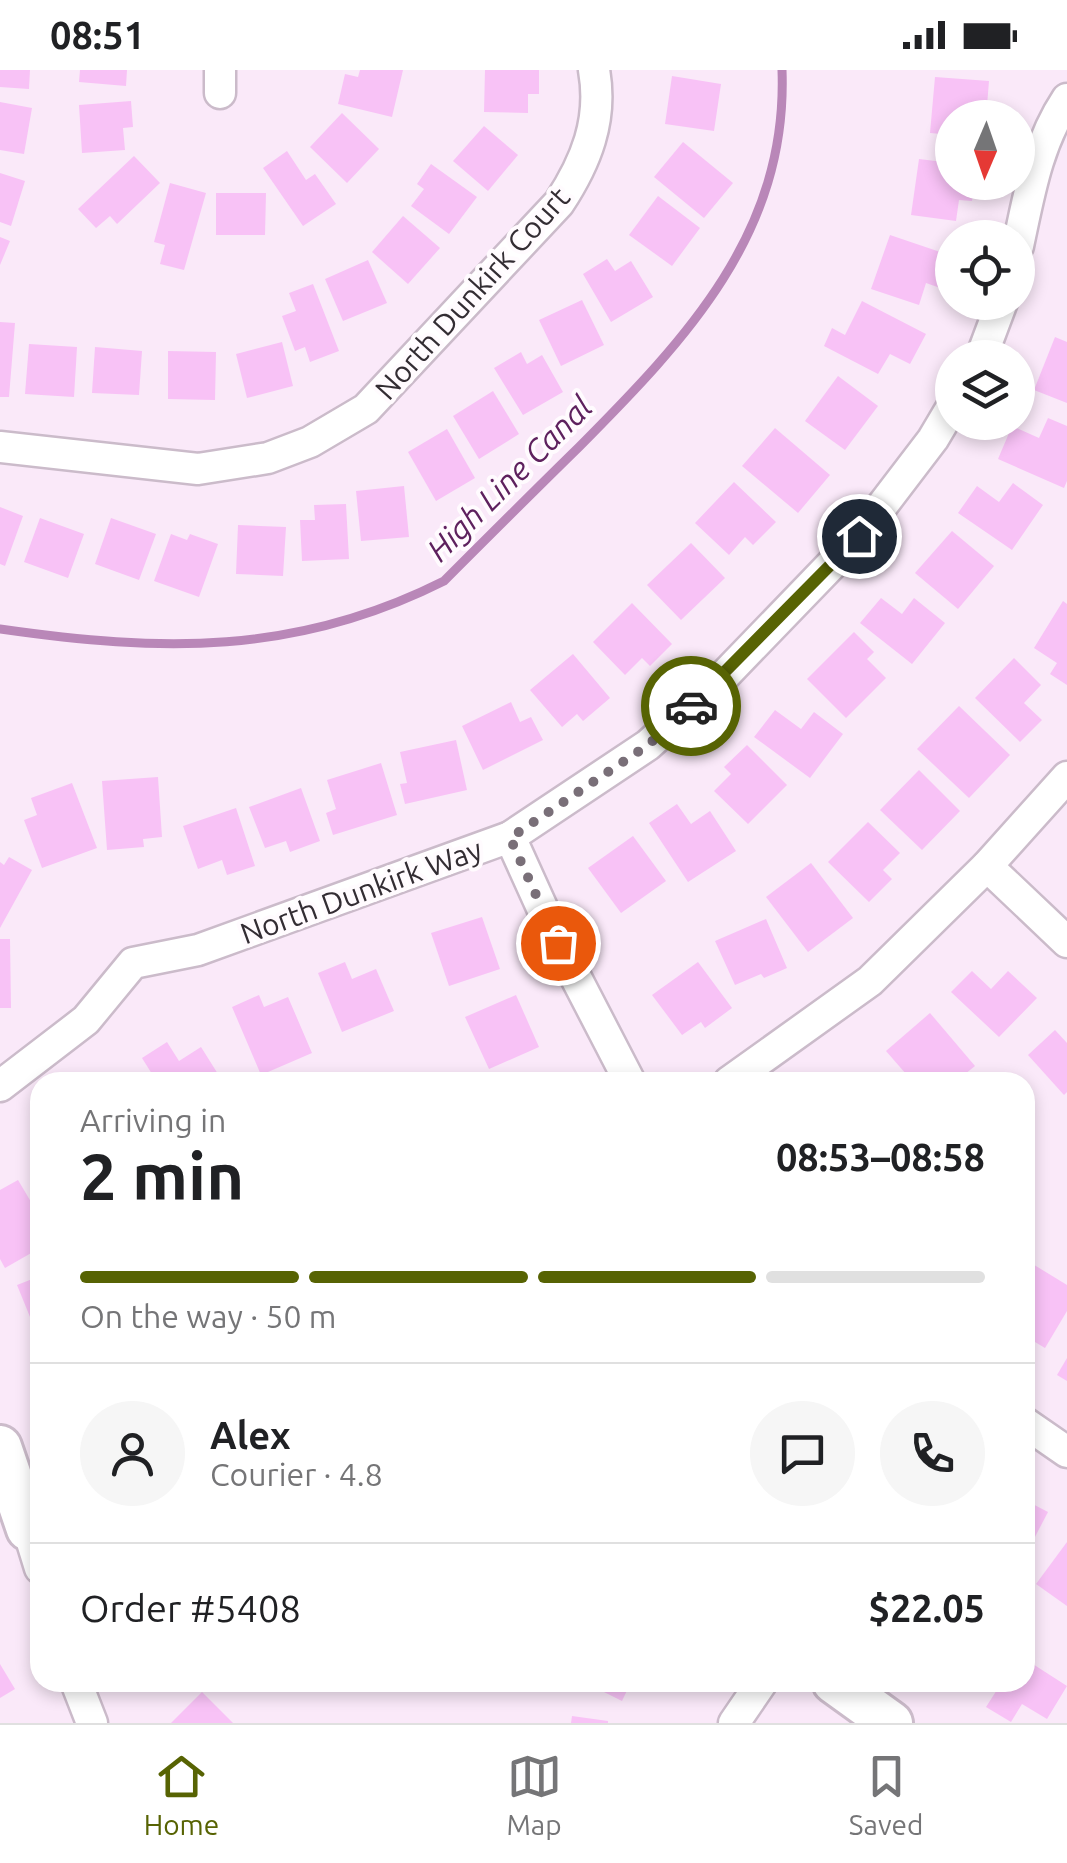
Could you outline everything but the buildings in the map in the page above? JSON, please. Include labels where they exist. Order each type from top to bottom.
[{"type":"street","name":"North Dunkirk Court","points":[[0,447],[198,469],[268,458],[310,442],[366,409],[559,203],[581,170],[596,124],[594,70]]},
{"type":"street","points":[[1024,220],[1039,154],[1067,99]]},
{"type":"street","name":"North Dunkirk Way","points":[[0,1086],[86,1020],[133,963],[198,950],[510,838],[648,745],[722,678],[859,536],[935,437]]},
{"type":"street","points":[[743,1072],[870,981],[986,866],[1067,777]]},
{"type":"street","points":[[510,838],[558,943],[625,1072]]},
{"type":"street","points":[[986,866],[1067,942]]},
{"type":"street","points":[[1035,1430],[1067,1452]]},
{"type":"street","points":[[0,1447],[27,1541]]},
{"type":"street","points":[[80,1692],[92,1723]]},
{"type":"street","points":[[734,1723],[755,1692]]},
{"type":"street","points":[[848,1692],[891,1723]]},
{"type":"waterway","name":"High Line Canal","points":[[0,629],[116,642],[227,642],[334,623],[389,606],[444,581],[657,365],[723,279],[749,232],[768,182],[779,129],[782,70]]},
{"type":"way so far","points":[[558,943],[510,838],[648,745],[691,706]]},
{"type":"route","points":[[691,706],[859,536]]}]
